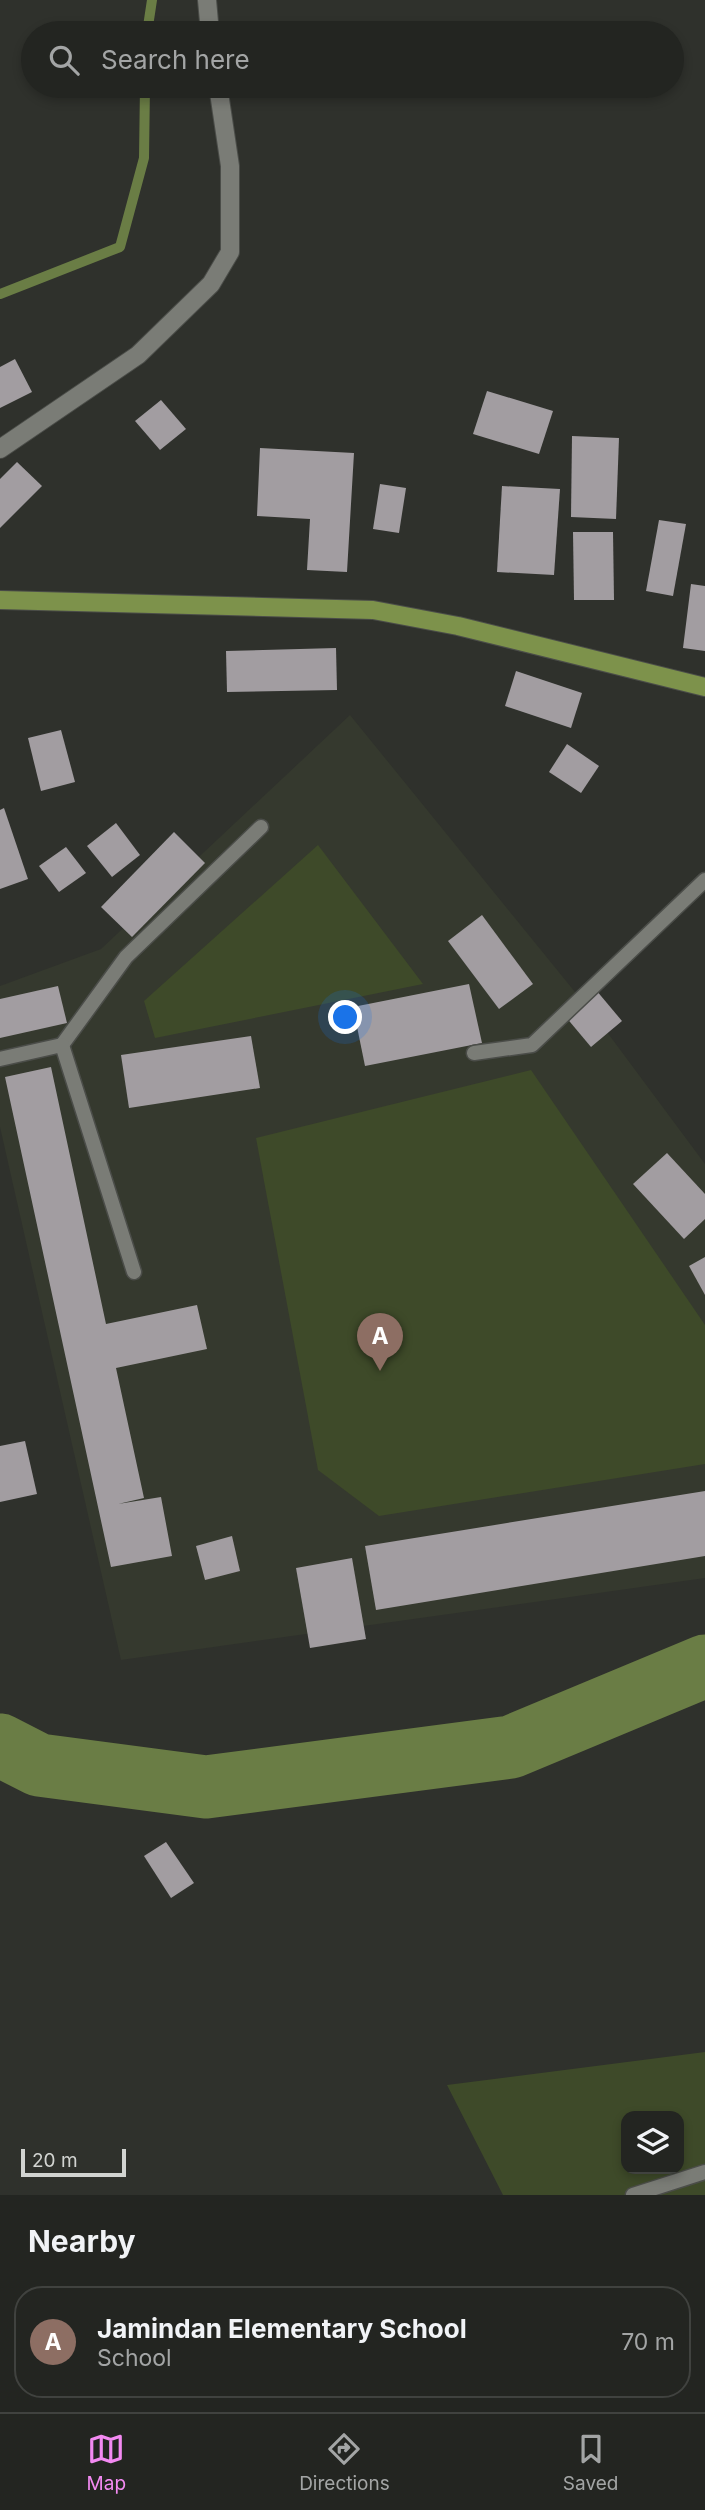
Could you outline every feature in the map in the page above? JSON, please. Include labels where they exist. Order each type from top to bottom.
[{"type":"main road","points":[[0,600],[373,610],[458,626],[705,687]]},
{"type":"street","points":[[207,0],[209,21]]},
{"type":"street","points":[[0,449],[138,355],[211,284],[230,252],[230,166],[220,98]]},
{"type":"lane","points":[[0,1059],[62,1045],[126,957],[261,827]]},
{"type":"lane","points":[[474,1053],[532,1045],[705,880]]},
{"type":"lane","points":[[62,1045],[134,1272]]},
{"type":"lane","points":[[634,2195],[705,2172]]},
{"type":"shaded area","points":[[350,715],[601,1024],[705,1164],[705,1578],[121,1660],[0,1127],[0,986],[101,949]]},
{"type":"green space","points":[[318,845],[423,984],[155,1038],[144,1001]]},
{"type":"green space","points":[[531,1070],[705,1325],[705,1464],[379,1516],[318,1470],[256,1138]]},
{"type":"green space","points":[[705,2052],[705,2195],[503,2195],[447,2085]]},
{"type":"building","points":[[15,359],[32,392],[0,408],[0,367]]},
{"type":"building","points":[[487,391],[553,411],[539,454],[473,434]]},
{"type":"building","points":[[161,400],[186,429],[160,450],[135,421]]},
{"type":"building","points":[[572,436],[619,438],[616,519],[571,517]]},
{"type":"building","points":[[260,448],[354,453],[347,572],[307,570],[310,519],[257,516]]},
{"type":"building","points":[[17,462],[42,486],[0,528],[0,479]]},
{"type":"building","points":[[380,484],[406,488],[399,533],[373,529]]},
{"type":"building","points":[[502,486],[560,489],[554,575],[497,572]]},
{"type":"building","points":[[659,520],[686,524],[673,596],[646,591]]},
{"type":"building","points":[[573,532],[613,532],[614,600],[574,600]]},
{"type":"building","points":[[691,584],[705,586],[705,651],[683,648]]},
{"type":"building","points":[[336,648],[337,690],[227,692],[226,651]]},
{"type":"building","points":[[516,671],[582,693],[571,728],[505,706]]},
{"type":"building","points":[[61,730],[75,782],[41,791],[28,738]]},
{"type":"building","points":[[567,744],[599,766],[581,793],[549,772]]},
{"type":"building","points":[[4,808],[28,879],[0,889],[0,810]]},
{"type":"building","points":[[116,823],[140,855],[112,877],[87,846]]},
{"type":"building","points":[[174,832],[205,863],[132,937],[101,907]]},
{"type":"building","points":[[66,847],[86,873],[59,892],[39,866]]},
{"type":"building","points":[[482,915],[533,984],[499,1009],[448,941]]},
{"type":"building","points":[[469,984],[482,1043],[365,1066],[353,1007]]},
{"type":"building","points":[[58,986],[67,1023],[0,1038],[0,999]]},
{"type":"building","points":[[596,990],[622,1021],[591,1047],[565,1016]]},
{"type":"building","points":[[251,1036],[260,1088],[129,1108],[121,1055]]},
{"type":"building","points":[[51,1067],[106,1324],[197,1305],[207,1349],[116,1368],[144,1498],[118,1504],[161,1497],[172,1556],[111,1567],[5,1077]]},
{"type":"building","points":[[667,1153],[705,1194],[705,1219],[684,1239],[633,1184]]},
{"type":"building","points":[[705,1257],[705,1295],[689,1266]]},
{"type":"building","points":[[25,1441],[37,1494],[0,1502],[0,1446]]},
{"type":"building","points":[[705,1491],[705,1556],[376,1610],[365,1546]]},
{"type":"building","points":[[232,1536],[240,1571],[205,1580],[196,1546]]},
{"type":"building","points":[[352,1558],[366,1639],[310,1648],[296,1568]]},
{"type":"building","points":[[166,1842],[194,1883],[171,1898],[144,1856]]},
{"type":"waterway","points":[[149,21],[152,0]]},
{"type":"waterway","points":[[0,294],[120,247],[144,158],[145,98]]},
{"type":"waterway","points":[[0,1745],[39,1765],[206,1787],[511,1747],[705,1666]]},
{"type":"place","name":"Jamindan Elementary School","points":[[380,1371]]}]
